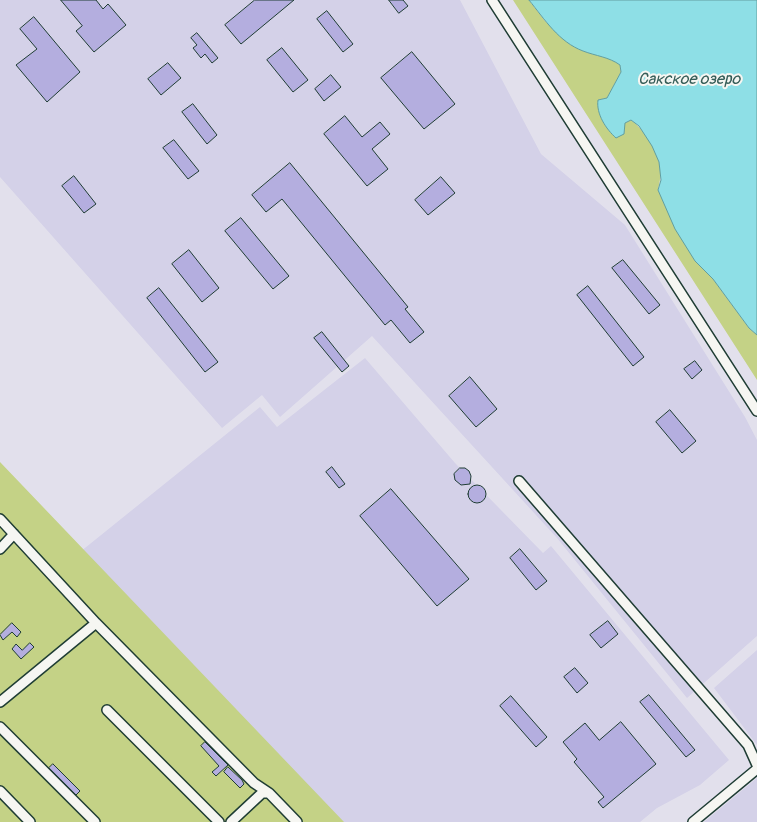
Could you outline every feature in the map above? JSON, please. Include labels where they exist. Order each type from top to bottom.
[{"type":"street","points":[[492,0],[757,411]]},
{"type":"street","points":[[519,481],[748,745],[757,764]]},
{"type":"street","points":[[0,519],[96,623],[254,783],[269,793],[297,822]]},
{"type":"street","points":[[0,549],[14,534]]},
{"type":"street","points":[[0,702],[96,623]]},
{"type":"street","points":[[107,710],[220,822]]},
{"type":"street","points":[[0,727],[95,822]]},
{"type":"street","points":[[693,822],[757,769]]},
{"type":"street","points":[[0,791],[30,822]]},
{"type":"street","points":[[231,822],[262,793],[269,793]]},
{"type":"shaded area","points":[[0,0],[460,0],[541,154],[625,225],[745,417],[757,440],[757,636],[687,698],[557,538],[372,336],[280,417],[262,395],[222,428],[0,177]]},
{"type":"shaded area","points":[[365,358],[455,463],[543,553],[551,546],[729,760],[700,785],[657,808],[640,822],[338,822],[80,552],[260,407],[277,427]]},
{"type":"shaded area","points":[[757,650],[757,745],[714,688]]},
{"type":"shaded area","points":[[757,778],[757,822],[704,822]]},
{"type":"green space","points":[[513,0],[529,0],[545,21],[583,51],[614,60],[620,65],[621,72],[607,98],[598,100],[625,123],[631,120],[636,124],[652,144],[660,169],[658,190],[695,261],[713,279],[749,328],[757,335],[757,380]]},
{"type":"green space","points":[[0,462],[344,822],[0,822]]},
{"type":"water","name":"Сакское озеро","points":[[529,0],[757,0],[757,335],[749,328],[713,279],[695,261],[675,229],[658,190],[661,180],[659,162],[652,146],[639,126],[631,120],[625,123],[624,134],[616,138],[603,121],[599,111],[598,100],[607,98],[621,72],[620,65],[607,58],[583,51],[567,42],[553,30]]},
{"type":"building","points":[[61,0],[96,0],[103,9],[108,4],[126,25],[94,52],[76,31],[82,26]]},
{"type":"building","points":[[255,0],[294,0],[241,44],[225,25]]},
{"type":"building","points":[[389,0],[403,0],[408,6],[399,13]]},
{"type":"building","points":[[327,11],[353,44],[343,52],[317,19]]},
{"type":"building","points":[[34,17],[80,72],[47,102],[16,65],[37,49],[20,29]]},
{"type":"building","points":[[197,33],[218,58],[212,63],[205,54],[201,58],[193,48],[197,45],[191,38]]},
{"type":"building","points":[[282,48],[308,80],[293,92],[267,60]]},
{"type":"building","points":[[412,52],[455,104],[424,129],[381,78]]},
{"type":"building","points":[[168,63],[181,78],[161,95],[148,79]]},
{"type":"building","points":[[331,75],[341,87],[324,101],[315,89]]},
{"type":"building","points":[[193,104],[217,135],[207,144],[182,112]]},
{"type":"building","points":[[345,116],[362,137],[380,122],[390,134],[372,149],[388,169],[367,186],[324,134]]},
{"type":"building","points":[[174,140],[199,171],[188,179],[163,148]]},
{"type":"building","points":[[290,163],[408,307],[405,309],[424,332],[410,343],[391,320],[385,325],[282,199],[266,212],[252,195]]},
{"type":"building","points":[[74,176],[96,204],[84,213],[62,186]]},
{"type":"building","points":[[441,177],[455,193],[428,215],[415,200]]},
{"type":"building","points":[[241,218],[289,276],[273,289],[225,231]]},
{"type":"building","points":[[189,250],[219,288],[202,302],[172,264]]},
{"type":"building","points":[[623,260],[660,305],[649,314],[612,268]]},
{"type":"building","points":[[588,286],[644,357],[633,366],[577,295]]},
{"type":"building","points":[[159,288],[218,362],[205,372],[147,298]]},
{"type":"building","points":[[322,332],[349,366],[342,372],[314,338]]},
{"type":"building","points":[[695,361],[702,370],[692,379],[684,369]]},
{"type":"building","points":[[470,377],[497,409],[476,427],[449,396]]},
{"type":"building","points":[[670,410],[696,441],[682,453],[656,422]]},
{"type":"building","points":[[332,467],[345,484],[339,488],[326,472]]},
{"type":"building","points":[[460,468],[465,468],[469,471],[471,476],[470,484],[461,485],[455,480],[454,474]]},
{"type":"building","points":[[477,485],[483,488],[486,494],[483,500],[477,503],[471,500],[468,494],[471,488]]},
{"type":"building","points":[[391,489],[469,579],[437,606],[360,516]]},
{"type":"building","points":[[520,549],[547,581],[536,590],[510,558]]},
{"type":"building","points":[[608,621],[618,634],[601,648],[590,635]]},
{"type":"building","points":[[12,623],[21,632],[17,637],[12,632],[3,640],[0,635]]},
{"type":"building","points":[[30,643],[34,647],[21,659],[12,649],[16,644],[22,650]]},
{"type":"building","points":[[575,668],[588,683],[577,693],[564,677]]},
{"type":"building","points":[[649,695],[695,750],[686,757],[640,702]]},
{"type":"building","points":[[511,696],[547,737],[536,747],[500,706]]},
{"type":"building","points":[[621,722],[656,764],[603,808],[598,802],[604,797],[574,762],[577,759],[563,742],[585,723],[599,740]]},
{"type":"building","points":[[205,742],[228,765],[216,776],[212,772],[219,766],[201,746]]},
{"type":"building","points":[[53,764],[80,791],[76,795],[49,768]]},
{"type":"building","points":[[228,767],[242,780],[244,784],[240,788],[224,772]]}]
